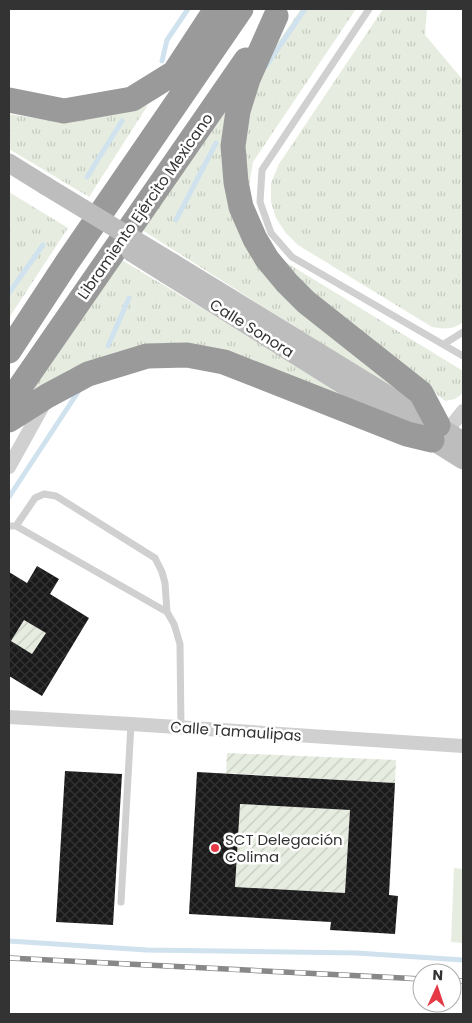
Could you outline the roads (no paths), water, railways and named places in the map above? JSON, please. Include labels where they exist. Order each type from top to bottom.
[{"type":"highway","points":[[122,183],[174,73],[216,9]]},
{"type":"highway","name":"Libramiento Ejército Mexicano","points":[[9,351],[241,9]]},
{"type":"highway","points":[[278,12],[248,79],[238,111],[233,146],[236,182],[241,207],[254,240],[267,260],[287,283],[306,302],[421,393],[444,436]]},
{"type":"highway","name":"Libramiento Ejército Mexicano","points":[[9,403],[278,12]]},
{"type":"highway","points":[[9,100],[64,111],[132,99],[174,73]]},
{"type":"highway","points":[[9,420],[47,396],[88,374],[147,356],[187,355],[224,362],[407,434],[444,436]]},
{"type":"street","points":[[9,163],[43,191]]},
{"type":"street","points":[[9,176],[43,191]]},
{"type":"street","name":"Calle Sonora","points":[[43,191],[444,436],[463,460]]},
{"type":"street","points":[[9,468],[47,396]]},
{"type":"street","points":[[444,436],[463,411]]},
{"type":"street","name":"Calle Tamaulipas","points":[[9,717],[463,746]]},
{"type":"lane","points":[[369,9],[262,170],[260,202],[270,233],[292,257],[463,356]]},
{"type":"lane","points":[[444,344],[463,332]]},
{"type":"lane","points":[[167,612],[12,526],[35,498],[44,494],[56,496],[155,558],[165,583],[167,612],[174,624],[180,644],[181,728]]},
{"type":"lane","points":[[121,902],[131,724]]},
{"type":"waterway","points":[[162,61],[167,40],[188,9]]},
{"type":"waterway","points":[[266,66],[305,9]]},
{"type":"waterway","points":[[87,177],[122,121]]},
{"type":"waterway","points":[[176,220],[216,143]]},
{"type":"waterway","points":[[9,293],[43,245]]},
{"type":"waterway","points":[[108,346],[129,298]]},
{"type":"waterway","points":[[9,497],[80,389]]},
{"type":"waterway","points":[[9,941],[147,950],[357,953],[463,960]]},
{"type":"railway","points":[[9,958],[412,978]]},
{"type":"place","name":"SCT Delegación Colima","points":[[215,848]]}]
